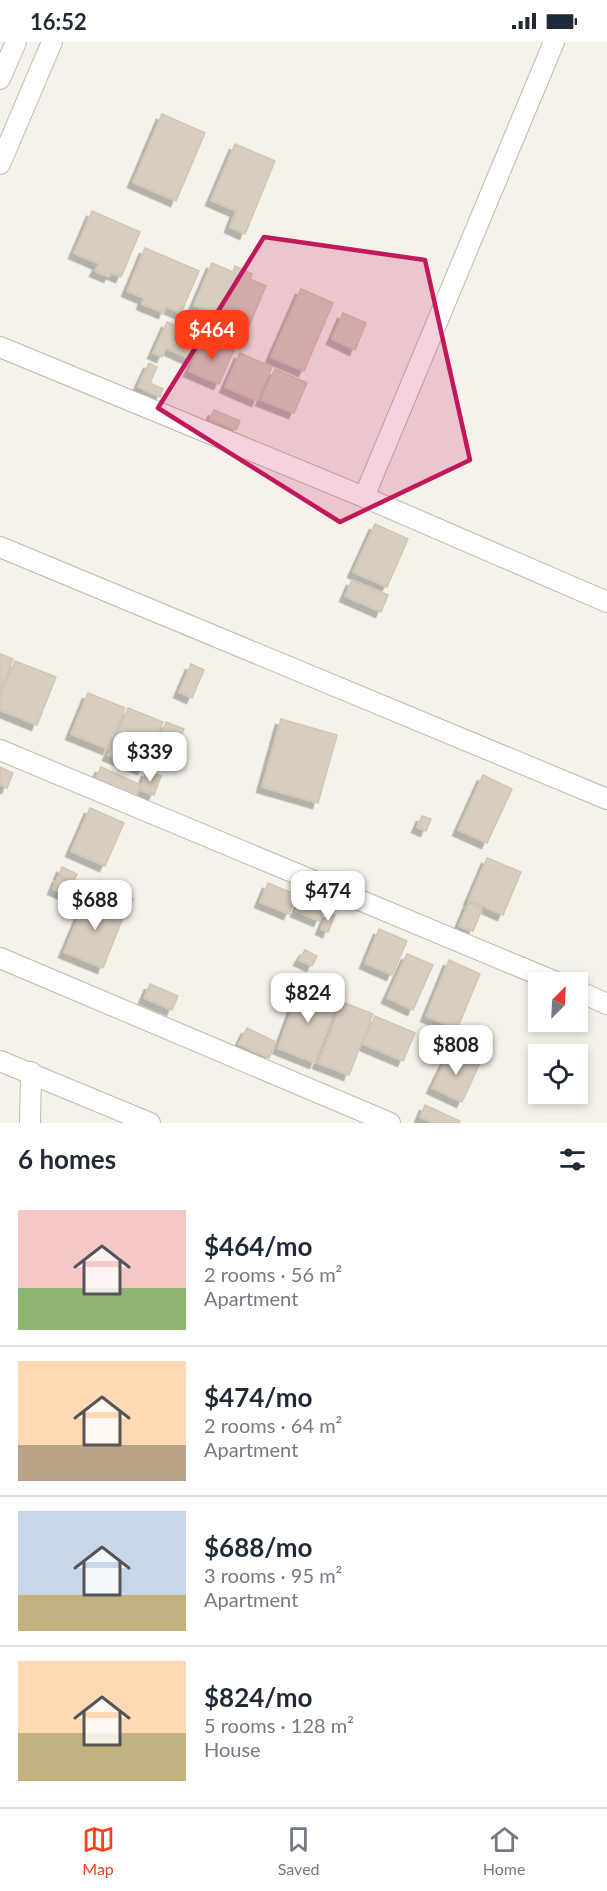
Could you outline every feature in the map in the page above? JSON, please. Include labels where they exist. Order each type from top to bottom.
[{"type":"street","points":[[0,79],[16,42]]},
{"type":"street","points":[[0,164],[52,42]]},
{"type":"street","points":[[364,497],[554,42]]},
{"type":"street","points":[[0,347],[364,497],[607,602]]},
{"type":"street","points":[[0,547],[607,798]]},
{"type":"street","points":[[0,750],[532,972]]},
{"type":"street","points":[[0,958],[390,1123]]},
{"type":"street","points":[[588,996],[607,1004]]},
{"type":"street","points":[[0,1061],[32,1072],[150,1123]]},
{"type":"street","points":[[30,1123],[32,1072]]},
{"type":"highlighted area","points":[[264,237],[425,260],[470,460],[340,522],[158,408]]},
{"type":"building","points":[[162,114],[205,133],[176,201],[133,182]]},
{"type":"building","points":[[235,144],[275,161],[245,234],[230,227],[236,211],[211,200]]},
{"type":"building","points":[[92,211],[140,232],[121,277],[111,273],[109,277],[95,271],[99,264],[74,253]]},
{"type":"building","points":[[145,248],[199,271],[181,313],[166,307],[164,313],[142,304],[144,298],[127,291]]},
{"type":"building","points":[[212,263],[233,272],[235,266],[252,274],[250,279],[266,286],[248,328],[230,320],[227,326],[213,320],[215,314],[194,305]]},
{"type":"building","points":[[301,289],[333,303],[304,371],[271,357]]},
{"type":"building","points":[[343,313],[366,323],[355,350],[332,339]]},
{"type":"building","points":[[167,322],[200,337],[190,359],[166,348],[162,357],[153,353]]},
{"type":"building","points":[[204,337],[234,350],[219,384],[189,371]]},
{"type":"building","points":[[240,353],[272,367],[257,401],[225,387]]},
{"type":"building","points":[[149,363],[157,367],[150,383],[163,389],[160,397],[138,387]]},
{"type":"building","points":[[275,369],[307,383],[294,413],[261,400]]},
{"type":"building","points":[[214,410],[240,421],[236,430],[210,419]]},
{"type":"building","points":[[375,524],[408,539],[387,587],[353,572]]},
{"type":"building","points":[[352,580],[388,595],[381,612],[345,596]]},
{"type":"building","points":[[0,654],[13,659],[0,691]]},
{"type":"building","points":[[15,661],[56,677],[37,725],[0,710],[0,697]]},
{"type":"building","points":[[191,664],[204,670],[192,698],[179,692]]},
{"type":"building","points":[[88,693],[125,708],[108,749],[71,734]]},
{"type":"building","points":[[128,708],[163,722],[143,769],[108,755]]},
{"type":"building","points":[[281,719],[337,735],[318,803],[262,787]]},
{"type":"building","points":[[166,722],[184,729],[178,743],[161,735]]},
{"type":"building","points":[[0,767],[13,773],[7,788],[0,785]]},
{"type":"building","points":[[101,767],[141,785],[135,798],[95,779]]},
{"type":"building","points":[[147,771],[161,776],[154,795],[140,790]]},
{"type":"building","points":[[483,775],[512,789],[487,843],[458,830]]},
{"type":"building","points":[[90,808],[124,823],[105,866],[71,851]]},
{"type":"building","points":[[422,816],[431,819],[426,831],[417,827]]},
{"type":"building","points":[[487,858],[521,872],[503,915],[469,900]]},
{"type":"building","points":[[62,867],[77,874],[73,882],[59,875]]},
{"type":"building","points":[[58,877],[84,888],[79,900],[53,889]]},
{"type":"building","points":[[268,883],[297,895],[289,914],[260,902]]},
{"type":"building","points":[[100,885],[133,899],[129,909],[96,894]]},
{"type":"building","points":[[88,895],[126,910],[103,968],[64,952]]},
{"type":"building","points":[[302,898],[325,908],[319,921],[296,911]]},
{"type":"building","points":[[469,902],[482,909],[473,931],[459,926]]},
{"type":"building","points":[[328,912],[335,915],[328,932],[321,929]]},
{"type":"building","points":[[379,929],[407,941],[392,975],[365,963]]},
{"type":"building","points":[[305,950],[317,956],[312,966],[299,960]]},
{"type":"building","points":[[407,954],[433,965],[413,1010],[387,998]]},
{"type":"building","points":[[449,960],[480,974],[457,1029],[426,1016]]},
{"type":"building","points":[[150,984],[178,996],[172,1010],[144,998]]},
{"type":"building","points":[[301,986],[339,1000],[315,1063],[278,1048]]},
{"type":"building","points":[[342,1002],[373,1014],[349,1075],[318,1063]]},
{"type":"building","points":[[375,1016],[415,1033],[403,1061],[363,1044]]},
{"type":"building","points":[[247,1028],[276,1042],[269,1058],[239,1044]]},
{"type":"building","points":[[451,1049],[480,1063],[462,1102],[432,1088]]},
{"type":"building","points":[[425,1105],[460,1121],[459,1123],[434,1123],[420,1117]]}]
